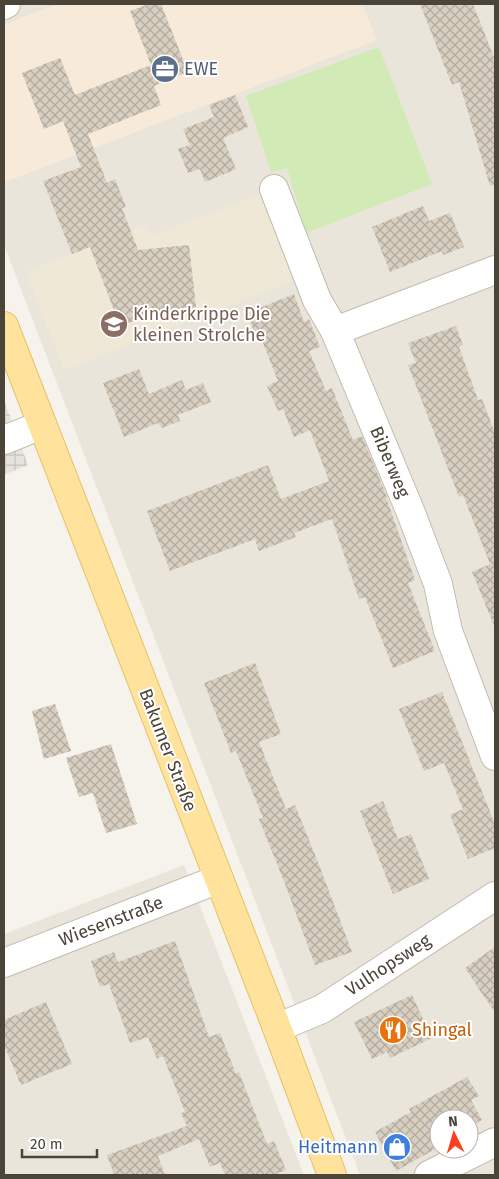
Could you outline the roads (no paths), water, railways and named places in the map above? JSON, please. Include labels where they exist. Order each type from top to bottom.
[{"type":"main road","name":"Bakumer Straße","points":[[4,326],[277,1028],[332,1175]]},
{"type":"street","name":"Biberweg","points":[[274,190],[317,300],[336,331],[421,539],[438,584],[448,632],[495,756]]},
{"type":"street","points":[[336,331],[495,270]]},
{"type":"street","points":[[4,440],[42,425]]},
{"type":"street","name":"Wiesenstraße","points":[[4,963],[218,879]]},
{"type":"street","name":"Vulhopsweg","points":[[277,1028],[322,1009],[495,896]]},
{"type":"street","points":[[428,1175],[495,1142]]},
{"type":"place","name":"EWE","points":[[165,69]]},
{"type":"place","name":"Kinderkrippe Die kleinen Strolche","points":[[114,324]]},
{"type":"place","name":"Shingal","points":[[393,1030]]},
{"type":"place","name":"Heitmann","points":[[397,1147]]}]
